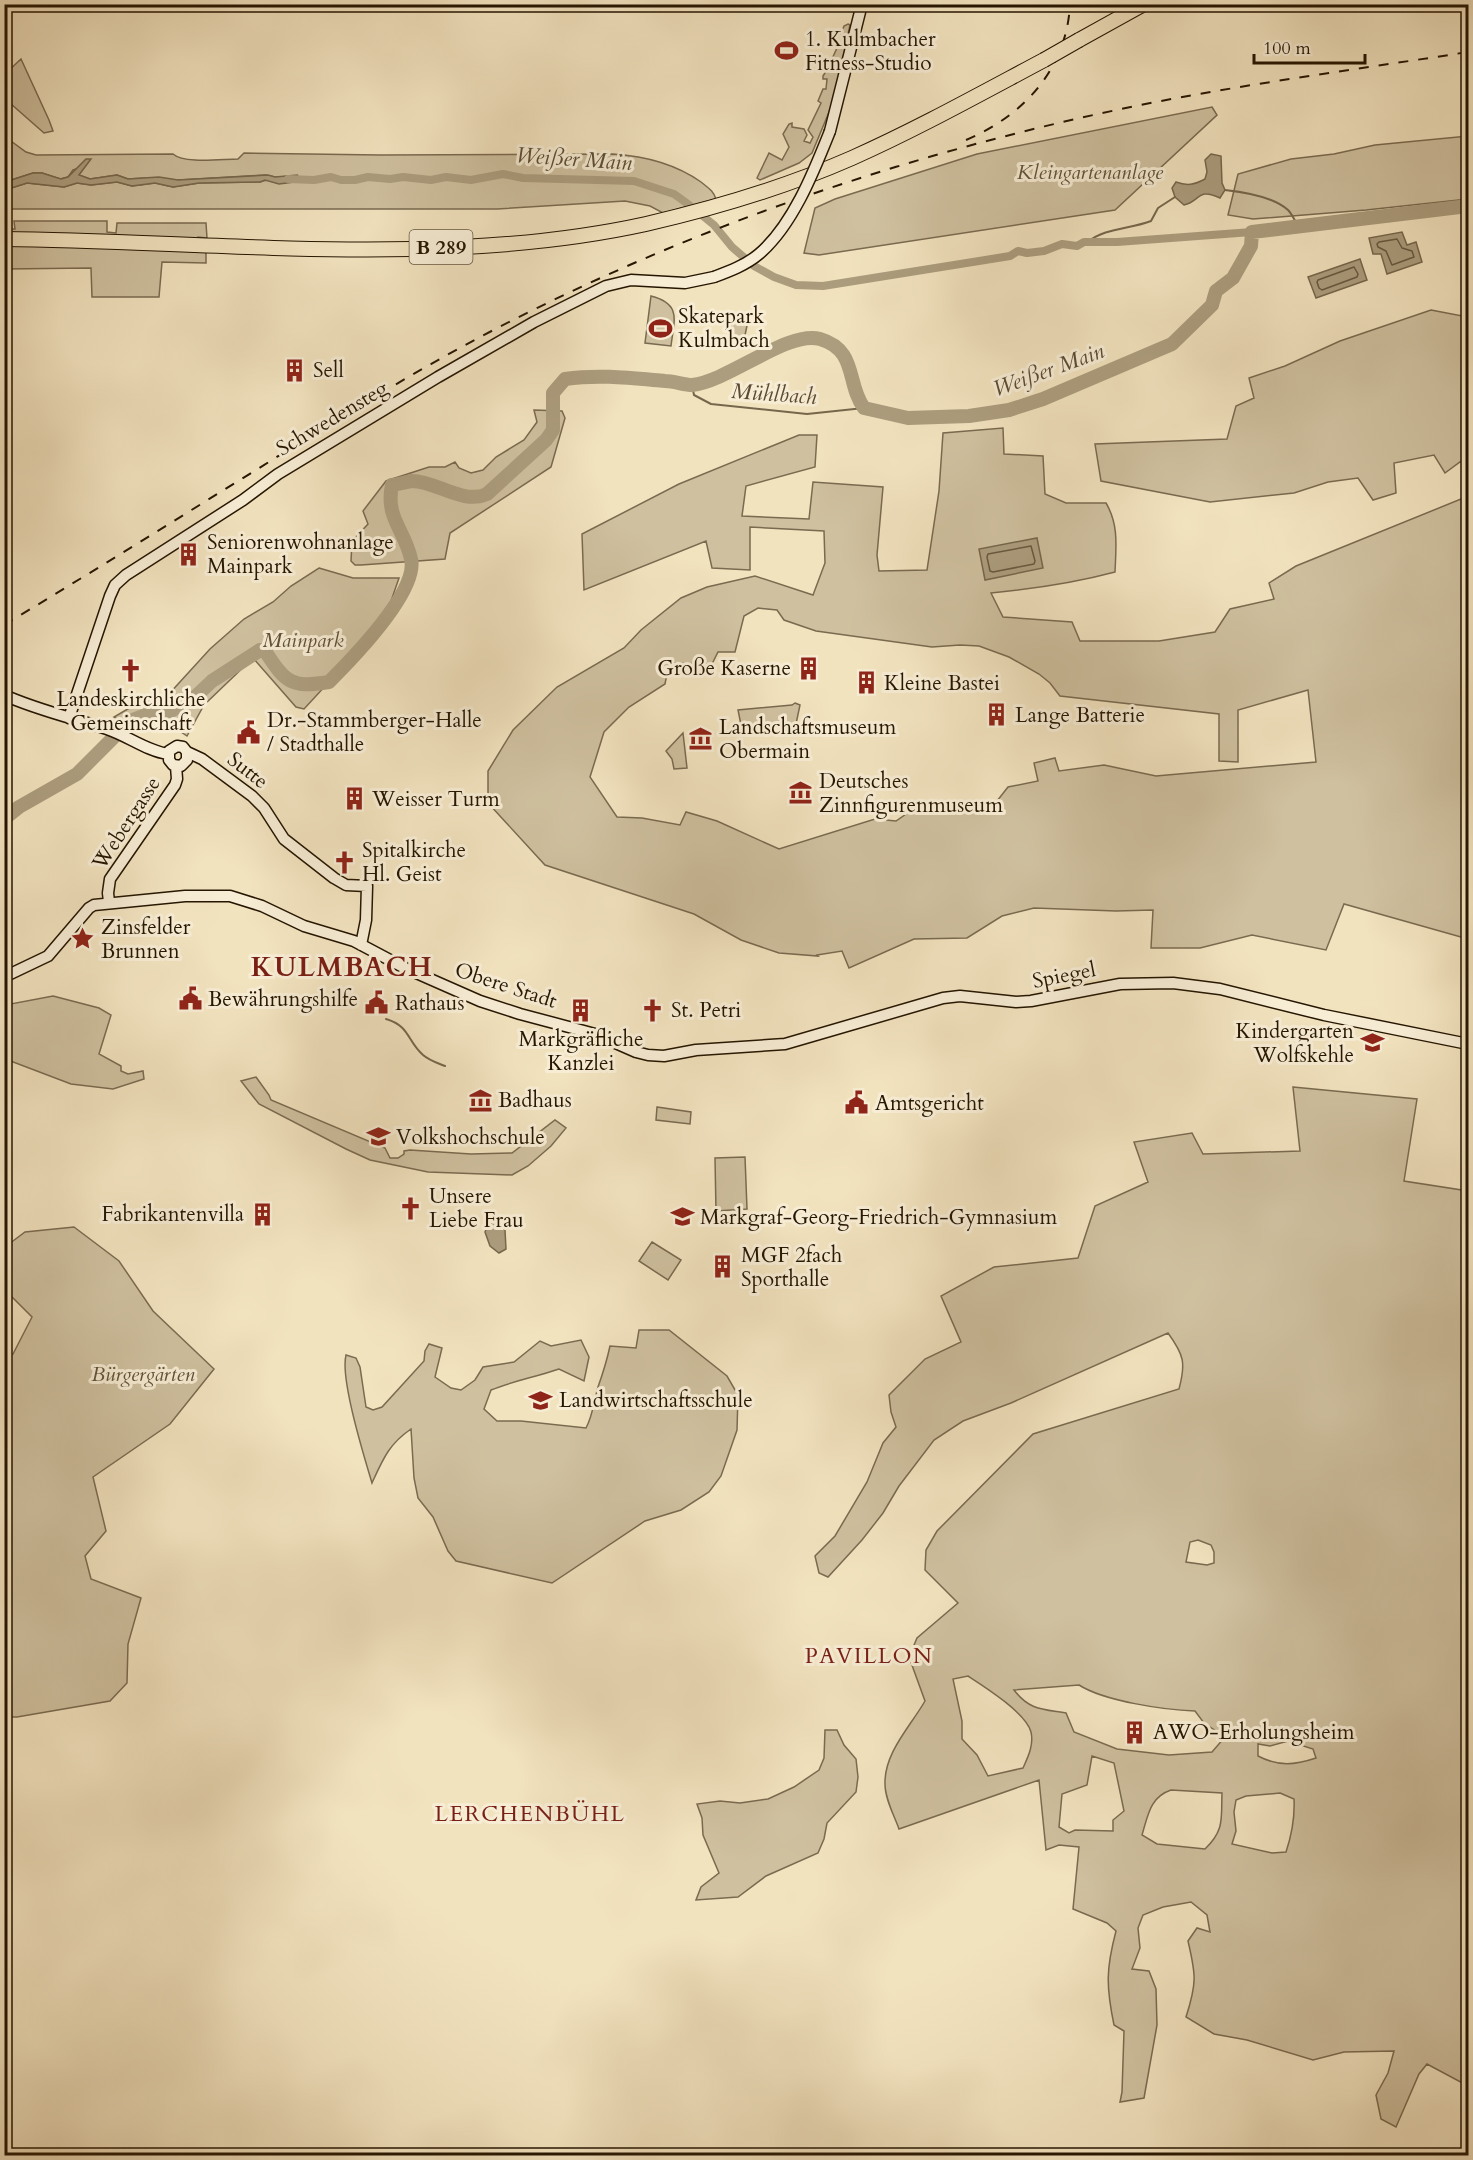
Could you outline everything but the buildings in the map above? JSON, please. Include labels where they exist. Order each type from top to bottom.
[{"type":"highway","name":"B 289","points":[[4,239],[351,248],[449,247],[608,231],[730,201],[851,158],[923,125],[1144,4]]},
{"type":"street","name":"Schwedensteg","points":[[69,718],[110,596],[115,585],[126,575],[243,500],[278,474],[408,395],[534,322],[575,301],[606,286],[631,280],[685,283],[714,277],[738,267],[759,254],[780,230],[803,192],[830,131],[862,4]]},
{"type":"street","points":[[6,696],[107,729],[158,752],[168,754]]},
{"type":"street","points":[[177,746],[183,747],[187,752],[186,762],[181,766],[176,766],[171,763],[168,754],[177,746]]},
{"type":"street","name":"Sutte","points":[[187,752],[202,759],[252,796],[264,808],[284,839],[334,878],[346,885],[367,886],[366,920],[361,945]]},
{"type":"street","name":"Webergasse","points":[[109,902],[110,879],[175,785],[176,766]]},
{"type":"street","name":"Obere Stadt","points":[[109,902],[203,895],[230,896],[262,906],[304,926],[361,945],[405,968],[480,1001],[595,1034],[636,1052],[655,1056],[704,1049],[756,1047]]},
{"type":"street","points":[[4,976],[41,961],[89,908],[99,903],[109,902]]},
{"type":"street","name":"Spiegel","points":[[756,1047],[785,1044],[943,998],[960,996],[1016,1002],[1031,1001],[1100,987],[1148,983],[1173,983],[1220,989],[1352,1021],[1468,1044]]},
{"type":"green space","points":[[850,25],[834,100],[812,153],[799,163],[760,180],[757,178],[769,153],[782,160],[789,147],[783,134],[789,124],[792,123],[792,127],[804,129],[807,135],[804,141],[810,143],[813,137],[808,130],[821,103],[818,101],[823,89],[826,89],[827,79],[823,79],[823,76],[839,48],[844,35],[841,34],[844,26]]},
{"type":"green space","points":[[21,59],[53,131],[44,133],[11,104],[5,110],[5,74]]},
{"type":"green space","name":"Kleingartenanlage","points":[[1212,107],[1217,115],[1115,210],[819,255],[804,253],[815,208],[835,199],[977,154]]},
{"type":"green space","points":[[4,136],[26,152],[36,155],[173,154],[194,160],[238,159],[244,153],[625,155],[670,165],[691,175],[708,188],[716,199],[663,213],[650,206],[625,201],[497,209],[5,209],[5,190],[27,183],[64,187],[77,183],[91,185],[117,182],[132,186],[155,183],[173,187],[199,183],[265,180],[285,183],[297,176],[265,175],[178,180],[128,179],[117,175],[90,179],[79,175],[83,167],[73,170],[68,177],[60,179],[42,173],[33,173],[5,182]]},
{"type":"green space","points":[[1468,136],[1468,199],[1253,219],[1228,215],[1238,174],[1291,159],[1334,154],[1375,145]]},
{"type":"green space","points":[[14,221],[107,221],[107,232],[116,233],[117,223],[206,223],[207,238],[198,237],[198,240],[5,234],[5,229],[15,229]]},
{"type":"green space","points":[[4,243],[206,249],[206,263],[162,262],[159,297],[92,297],[91,268],[5,269]]},
{"type":"green space","name":"Skatepark Kulmbach","points":[[651,296],[661,299],[672,308],[674,321],[671,346],[645,343]]},
{"type":"green space","points":[[1431,310],[1468,317],[1468,458],[1445,473],[1434,455],[1394,463],[1396,493],[1373,500],[1358,478],[1328,482],[1294,493],[1210,502],[1101,481],[1095,444],[1227,439],[1236,406],[1254,398],[1249,378],[1285,366],[1340,341]]},
{"type":"green space","points":[[734,313],[749,316],[744,340],[729,337]]},
{"type":"green space","points":[[534,410],[562,411],[565,418],[551,467],[450,533],[445,559],[361,565],[355,565],[351,561],[352,541],[368,524],[363,511],[386,481],[429,467],[445,467],[455,462],[459,468],[471,473],[483,470],[496,457],[524,440],[537,422]]},
{"type":"green space","points":[[1003,428],[1004,454],[1043,456],[1045,494],[1066,503],[1106,503],[1115,528],[1115,572],[1053,585],[991,593],[1003,617],[1072,622],[1080,641],[1159,641],[1215,632],[1230,609],[1274,599],[1269,583],[1296,566],[1466,497],[1468,486],[1468,939],[1344,904],[1326,950],[1252,935],[1200,948],[1151,948],[1153,910],[1034,908],[1002,916],[967,938],[914,939],[849,968],[842,951],[818,956],[779,953],[741,940],[694,914],[545,865],[488,803],[488,771],[513,730],[557,687],[624,648],[641,630],[681,598],[707,587],[755,576],[813,595],[825,563],[824,531],[750,527],[750,570],[712,568],[706,541],[584,590],[582,534],[679,484],[799,435],[817,435],[815,467],[746,486],[742,516],[809,519],[813,482],[883,487],[877,555],[879,571],[927,570],[939,491],[943,433]],"holes":[[[758,608],[777,610],[784,620],[816,631],[932,647],[979,646],[1009,657],[1039,674],[1060,696],[1219,714],[1219,761],[1238,762],[1238,710],[1308,690],[1316,762],[1156,776],[1104,765],[1059,771],[1055,758],[1034,763],[1038,781],[1008,787],[997,801],[972,803],[927,813],[912,810],[896,821],[875,819],[779,849],[717,821],[686,812],[680,825],[642,818],[617,817],[590,777],[604,732],[629,707],[665,684],[669,663],[712,664],[718,652],[735,652],[744,616]]]},
{"type":"green space","name":"Mainpark","points":[[319,568],[353,578],[399,578],[390,604],[374,628],[352,657],[304,709],[296,707],[253,658],[204,705],[187,736],[160,718],[136,730],[114,717],[143,700],[168,695],[210,649],[244,619],[273,602],[291,586]]},
{"type":"green space","points":[[795,703],[800,705],[796,724],[741,725],[738,710]]},
{"type":"green space","points":[[683,733],[687,768],[674,769],[672,759],[666,751]]},
{"type":"green space","points":[[53,996],[99,1008],[111,1015],[99,1054],[121,1066],[121,1071],[128,1074],[143,1071],[144,1079],[113,1089],[71,1084],[5,1060],[5,1005]]},
{"type":"green space","points":[[256,1077],[271,1100],[385,1148],[390,1158],[398,1158],[404,1154],[404,1151],[410,1150],[471,1154],[512,1153],[555,1120],[566,1128],[551,1146],[528,1166],[512,1175],[428,1172],[370,1160],[259,1104],[241,1081]]},
{"type":"green space","points":[[1293,1087],[1417,1099],[1404,1181],[1468,1191],[1468,2086],[1427,2064],[1419,2074],[1396,2127],[1381,2119],[1376,2095],[1388,2073],[1394,2051],[1344,2052],[1313,2060],[1247,2040],[1214,2034],[1186,2017],[1194,1979],[1188,1941],[1197,1928],[1210,1932],[1207,1915],[1191,1902],[1163,1907],[1143,1915],[1138,1928],[1140,1948],[1132,1969],[1149,1971],[1156,1989],[1157,2025],[1144,2098],[1120,2102],[1124,2031],[1114,2025],[1108,1988],[1110,1956],[1116,1931],[1107,1923],[1073,1909],[1079,1847],[1059,1845],[1046,1850],[1039,1780],[899,1829],[888,1801],[885,1790],[886,1773],[893,1751],[925,1701],[909,1657],[917,1638],[958,1603],[925,1570],[926,1550],[937,1531],[1033,1434],[1179,1389],[1182,1360],[1168,1333],[1011,1403],[963,1421],[934,1440],[899,1486],[883,1513],[828,1577],[819,1573],[815,1556],[835,1536],[867,1482],[883,1443],[896,1427],[889,1395],[925,1359],[961,1342],[941,1296],[994,1267],[1078,1258],[1095,1206],[1148,1182],[1134,1142],[1192,1133],[1203,1154],[1300,1151]],"holes":[[[1198,1540],[1211,1545],[1214,1552],[1214,1563],[1207,1565],[1186,1562],[1190,1542]],[[968,1676],[1004,1701],[1028,1725],[1032,1742],[1023,1768],[988,1776],[977,1755],[962,1739],[962,1721],[953,1679]],[[1079,1685],[1103,1696],[1119,1700],[1151,1707],[1195,1711],[1204,1723],[1225,1737],[1212,1752],[1169,1755],[1117,1749],[1074,1732],[1066,1713],[1037,1708],[1020,1697],[1014,1690]],[[1288,1741],[1313,1749],[1316,1758],[1294,1763],[1273,1762],[1258,1756],[1258,1744],[1270,1746]],[[1092,1756],[1114,1763],[1124,1811],[1113,1820],[1113,1831],[1075,1830],[1069,1833],[1059,1827],[1062,1794],[1087,1785]],[[1171,1790],[1222,1793],[1219,1830],[1205,1849],[1157,1844],[1142,1835],[1148,1814],[1158,1797]],[[1280,1793],[1294,1799],[1293,1826],[1286,1852],[1272,1853],[1232,1844],[1236,1831],[1234,1812],[1236,1800],[1246,1796]]]},
{"type":"green space","points":[[657,1107],[691,1112],[690,1124],[656,1120]]},
{"type":"green space","points":[[745,1157],[747,1209],[716,1211],[715,1158]]},
{"type":"green space","name":"Bürgergärten","points":[[74,1227],[119,1261],[153,1311],[214,1369],[170,1424],[93,1477],[106,1531],[85,1556],[91,1579],[141,1598],[128,1644],[127,1683],[110,1701],[17,1717],[5,1717],[5,1358],[13,1354],[32,1317],[5,1290],[5,1247],[25,1232]]},
{"type":"green space","points":[[652,1242],[681,1260],[668,1280],[639,1261]]},
{"type":"green space","points":[[639,1330],[669,1330],[727,1376],[738,1395],[737,1430],[721,1476],[709,1492],[681,1510],[645,1521],[552,1583],[456,1561],[448,1551],[433,1517],[418,1498],[414,1478],[411,1429],[392,1446],[372,1483],[349,1399],[346,1355],[356,1358],[360,1367],[366,1407],[373,1410],[382,1407],[424,1361],[425,1351],[429,1344],[442,1348],[435,1377],[451,1388],[461,1390],[475,1380],[483,1367],[514,1362],[540,1341],[551,1346],[581,1340],[589,1357],[584,1381],[559,1369],[491,1390],[484,1409],[497,1421],[521,1421],[586,1428],[610,1346],[636,1348]]},
{"type":"green space","points":[[825,1730],[837,1730],[844,1745],[856,1759],[858,1777],[856,1792],[827,1823],[818,1853],[766,1876],[738,1897],[696,1900],[701,1887],[719,1873],[703,1835],[702,1818],[697,1804],[720,1801],[740,1803],[768,1799],[794,1787],[819,1770],[824,1758]]},
{"type":"water","points":[[1211,154],[1221,156],[1222,183],[1225,190],[1220,198],[1203,194],[1184,205],[1175,197],[1172,188],[1176,182],[1190,184],[1205,179],[1207,172],[1205,160]]},
{"type":"water","points":[[86,159],[91,159],[79,175],[90,179],[117,175],[128,179],[159,177],[178,180],[297,175],[294,182],[279,184],[265,180],[199,183],[173,187],[155,183],[132,186],[117,182],[91,185],[77,183],[64,187],[27,183],[5,190],[5,182],[33,173],[42,173],[61,179],[68,177]]},
{"type":"water","points":[[1402,232],[1407,245],[1416,242],[1422,262],[1387,274],[1381,254],[1373,254],[1369,238]]},
{"type":"water","points":[[1360,259],[1367,280],[1316,298],[1308,277]]},
{"type":"water","points":[[1037,538],[1043,568],[985,580],[979,549]]},
{"type":"water","points":[[504,1216],[510,1223],[505,1230],[506,1249],[499,1253],[490,1246],[485,1232],[489,1222],[496,1222]]},
{"type":"waterway","name":"Weißer Main","points":[[288,179],[314,180],[331,177],[355,180],[368,177],[390,179],[403,177],[431,180],[446,177],[471,180],[503,174],[523,178],[634,181],[674,194],[714,225],[732,247],[754,266],[796,285],[823,286],[1010,256],[1018,251],[1027,253],[1044,251],[1062,244],[1077,246],[1084,242],[1117,242],[1252,232]]},
{"type":"waterway","points":[[1225,190],[1267,198],[1282,205],[1298,226]]},
{"type":"waterway","points":[[1088,242],[1110,231],[1151,221],[1158,208],[1175,197]]},
{"type":"waterway","name":"Weißer Main","points":[[4,819],[19,807],[77,774],[130,721],[156,711],[171,711],[195,697],[212,681],[260,650],[265,651],[284,676],[291,681],[306,684],[329,682],[382,624],[395,606],[411,573],[411,559],[391,506],[392,485],[412,481],[469,497],[487,494],[546,440],[553,430],[553,393],[565,379],[615,377],[692,385],[707,382],[775,349],[807,338],[820,339],[832,344],[840,351],[846,359],[858,399],[864,408],[908,418],[969,416],[1009,410],[1043,399],[1172,344],[1212,305],[1216,291],[1233,278],[1251,246],[1252,232],[1468,206]]},
{"type":"waterway","name":"Mühlbach","points":[[692,385],[694,395],[711,404],[807,414],[864,408]]},
{"type":"waterway","points":[[386,1019],[400,1026],[423,1055],[445,1066]]},
{"type":"railway","points":[[966,140],[1006,118],[1038,87],[1051,69],[1060,49],[1067,28],[1070,4]]},
{"type":"railway","points":[[4,625],[427,366],[533,310],[603,277],[747,217],[895,167],[1045,126],[1208,92],[1468,52]]},
{"type":"place","name":"1. Kulmbacher Fitness-Studio","points":[[787,51]]},
{"type":"place","name":"Skatepark Kulmbach","points":[[660,328]]},
{"type":"place","name":"Sell","points":[[295,370]]},
{"type":"place","name":"Seniorenwohnanlage Mainpark","points":[[189,554]]},
{"type":"place","name":"Große Kaserne","points":[[809,668]]},
{"type":"place","name":"Landeskirchliche Gemeinschaft","points":[[131,671]]},
{"type":"place","name":"Kleine Bastei","points":[[866,683]]},
{"type":"place","name":"Lange Batterie","points":[[997,715]]},
{"type":"place","name":"Dr.-Stammberger-Halle / Stadthalle","points":[[249,732]]},
{"type":"place","name":"Landschaftsmuseum Obermain","points":[[701,739]]},
{"type":"place","name":"Deutsches Zinnfigurenmuseum","points":[[801,793]]},
{"type":"place","name":"Weisser Turm","points":[[354,799]]},
{"type":"place","name":"Spitalkirche Hl. Geist","points":[[344,862]]},
{"type":"place","name":"Zinsfelder Brunnen","points":[[83,939]]},
{"type":"place","name":"Bewährungshilfe","points":[[190,999]]},
{"type":"place","name":"Rathaus","points":[[377,1003]]},
{"type":"place","name":"St. Petri","points":[[653,1010]]},
{"type":"place","name":"Markgräfliche Kanzlei","points":[[581,1011]]},
{"type":"place","name":"Kindergarten Wolfskehle","points":[[1372,1043]]},
{"type":"place","name":"Badhaus","points":[[480,1100]]},
{"type":"place","name":"Amtsgericht","points":[[857,1103]]},
{"type":"place","name":"Volkshochschule","points":[[378,1137]]},
{"type":"place","name":"Unsere Liebe Frau","points":[[411,1208]]},
{"type":"place","name":"Fabrikantenvilla","points":[[262,1214]]},
{"type":"place","name":"Markgraf-Georg-Friedrich-Gymnasium","points":[[682,1217]]},
{"type":"place","name":"MGF 2fach Sporthalle","points":[[723,1267]]},
{"type":"place","name":"Landwirtschaftsschule","points":[[541,1400]]},
{"type":"place","name":"AWO-Erholungsheim","points":[[1135,1732]]},
{"type":"district","name":"KULMBACH","points":[[342,967]]},
{"type":"district","name":"PAVILLON","points":[[869,1655]]},
{"type":"district","name":"LERCHENBÜHL","points":[[530,1813]]}]
